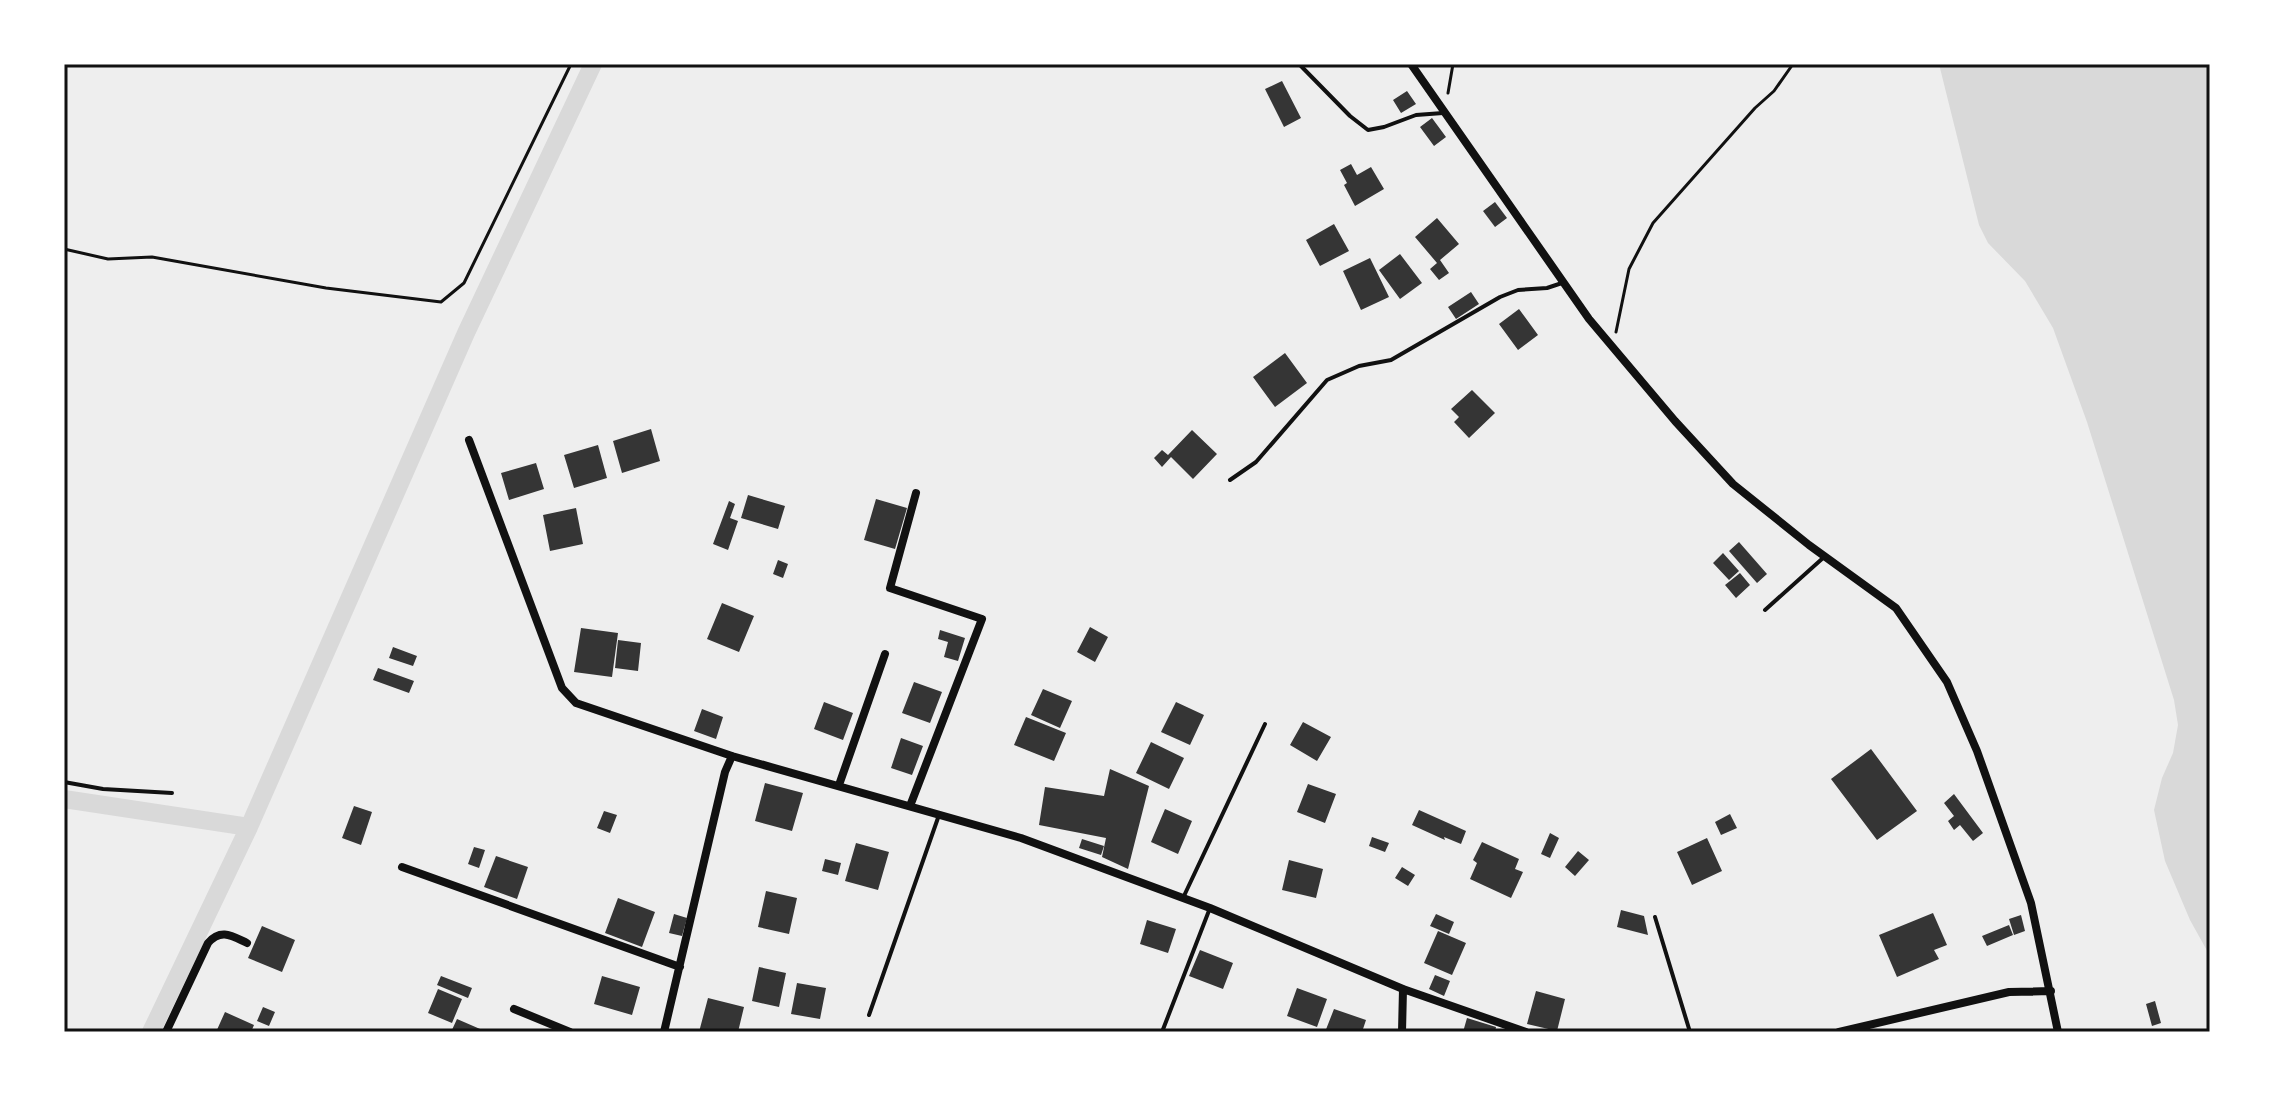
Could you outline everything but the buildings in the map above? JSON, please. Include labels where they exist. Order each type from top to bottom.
[{"type":"street","points":[[1411,64],[1564,282],[1613,348],[1675,421],[1733,484],[1896,608],[1947,682],[1977,751],[2031,903],[2058,1032]]},
{"type":"street","points":[[469,440],[562,688],[576,703],[732,756],[1021,838],[1210,908],[1403,989],[1526,1032]]},
{"type":"street","points":[[910,806],[982,619],[890,588],[916,493]]},
{"type":"street","points":[[839,785],[885,654]]},
{"type":"street","points":[[664,1032],[725,772],[732,756]]},
{"type":"street","points":[[402,867],[680,967]]},
{"type":"street","points":[[166,1032],[208,943],[219,933],[247,943]]},
{"type":"street","points":[[1402,1032],[1403,989]]},
{"type":"street","points":[[1839,1032],[2009,992],[2051,991]]},
{"type":"street","points":[[514,1009],[570,1032]]},
{"type":"lane","points":[[1299,64],[1368,130],[1416,115],[1445,112]]},
{"type":"lane","points":[[1230,480],[1256,462],[1327,380],[1359,366],[1391,360],[1500,297],[1518,290],[1547,288],[1564,282]]},
{"type":"lane","points":[[1765,610],[1825,556]]},
{"type":"lane","points":[[1183,898],[1265,724]]},
{"type":"lane","points":[[64,782],[103,789],[172,793]]},
{"type":"lane","points":[[869,1015],[939,815]]},
{"type":"lane","points":[[1162,1032],[1210,908]]},
{"type":"lane","points":[[1655,917],[1690,1032]]},
{"type":"path","points":[[64,249],[108,259],[152,257],[326,288],[441,302],[464,283],[571,64]]},
{"type":"path","points":[[1445,112],[1453,64]]},
{"type":"path","points":[[1613,348],[1629,269],[1653,223],[1755,108],[1774,91],[1793,64]]},
{"type":"shaded area","points":[[64,64],[2210,64],[2210,1032],[64,1032]]},
{"type":"shaded area","points":[[1939,64],[2210,64],[2210,956],[2190,920],[2165,861],[2154,810],[2162,778],[2173,753],[2178,725],[2174,700],[2087,422],[2053,328],[2025,281],[1988,243],[1979,225]]},
{"type":"waterway","points":[[151,1032],[249,827],[466,333],[593,64]]},
{"type":"waterway","points":[[64,799],[249,827]]}]
